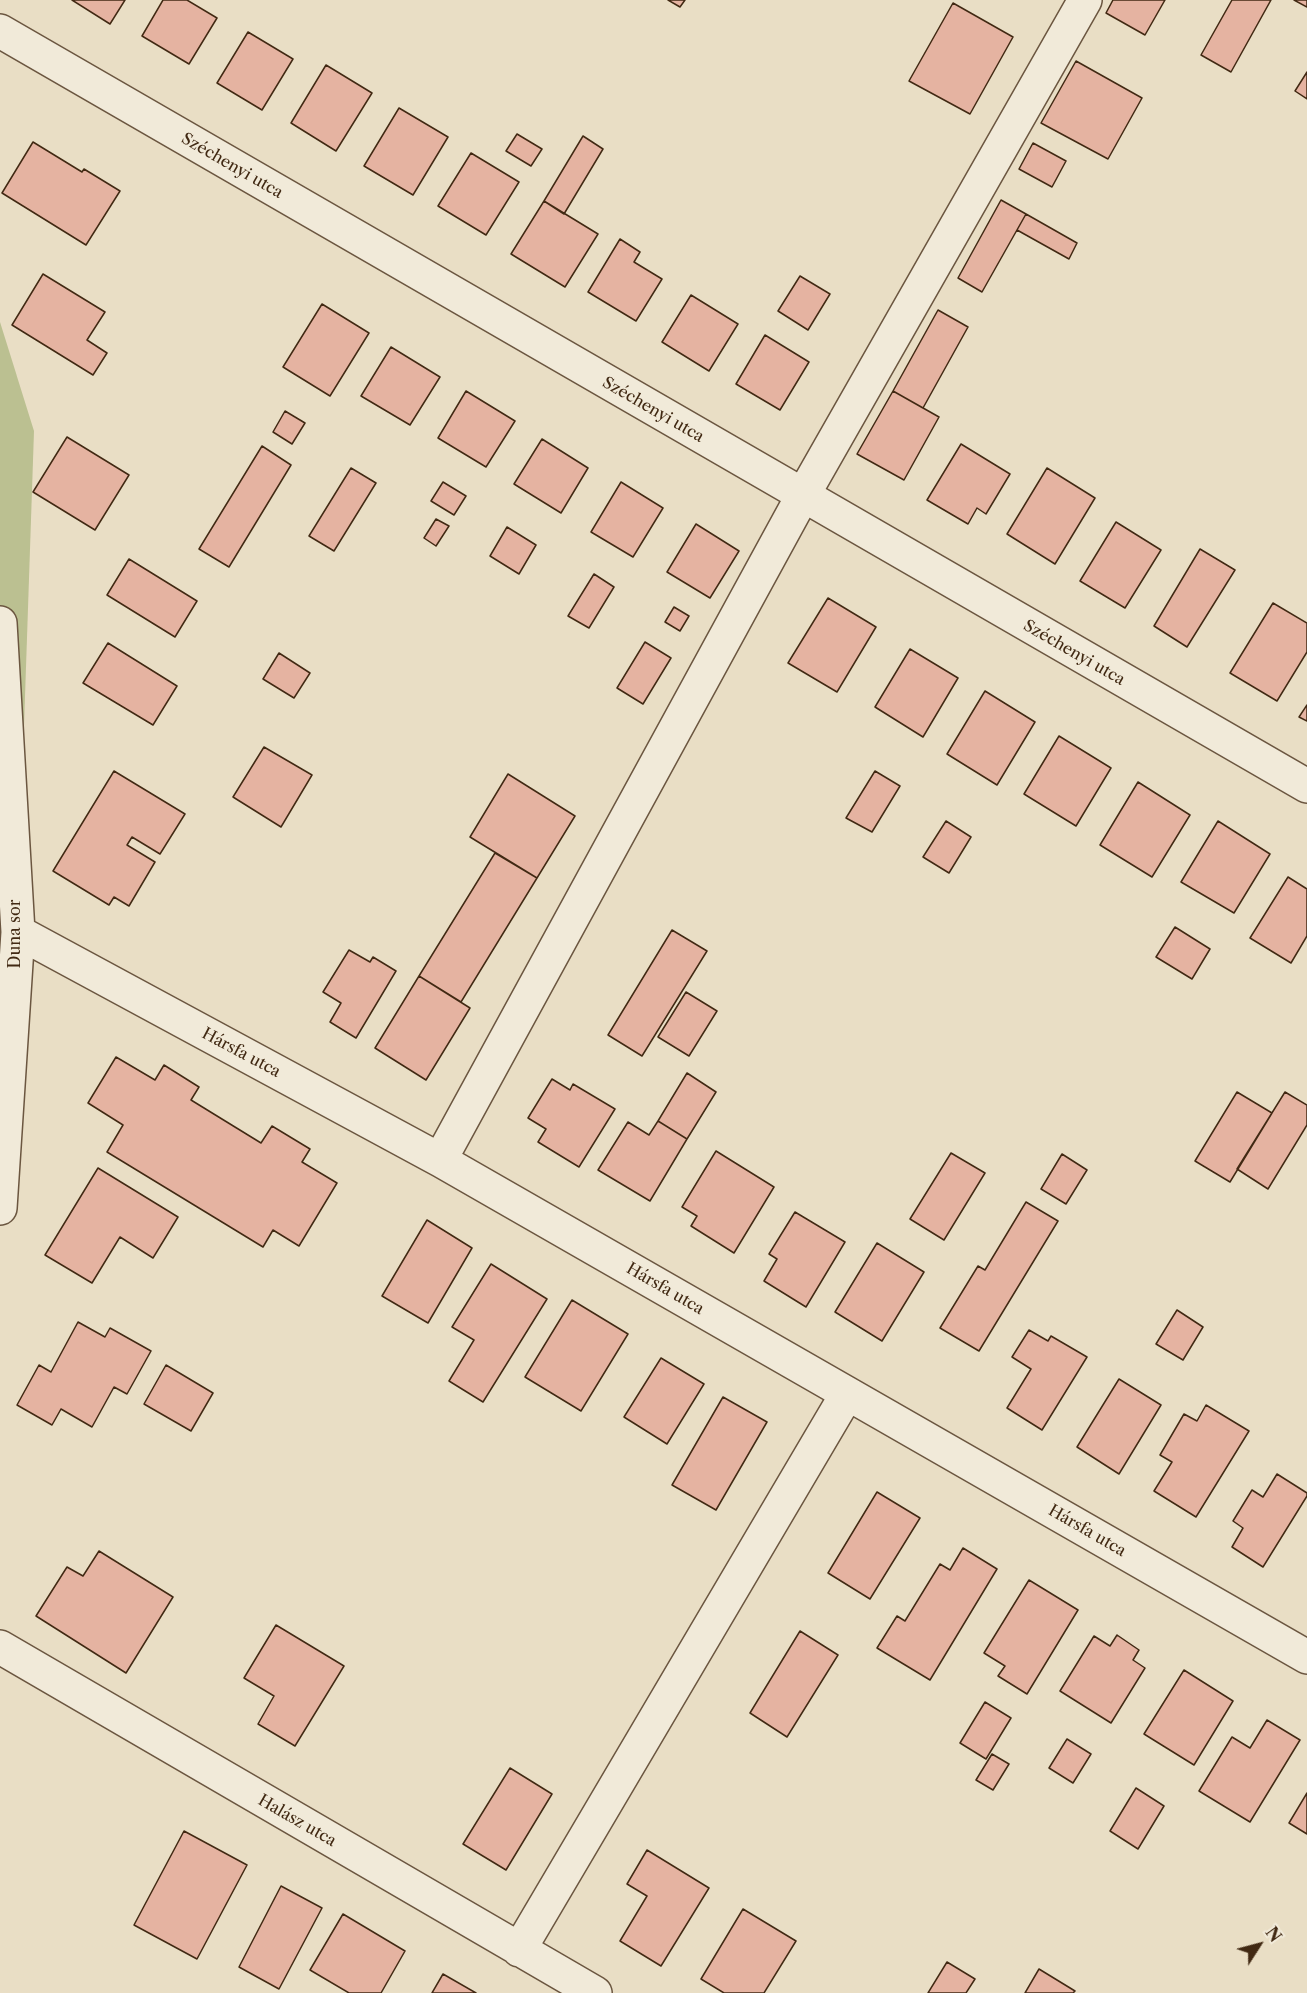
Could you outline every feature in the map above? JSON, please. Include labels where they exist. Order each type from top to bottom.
[{"type":"street","points":[[440,1160],[802,497],[1085,0]]},
{"type":"street","name":"Széchenyi utca","points":[[0,31],[802,497],[1307,786]]},
{"type":"street","name":"Duna sor","points":[[0,623],[18,932],[0,1208]]},
{"type":"street","name":"Hársfa utca","points":[[18,932],[440,1160],[1307,1657]]},
{"type":"street","points":[[519,1950],[847,1394]]},
{"type":"street","name":"Halász utca","points":[[0,1647],[595,1993]]},
{"type":"green space","points":[[0,322],[34,431],[16,962],[0,1126]]},
{"type":"building","points":[[72,0],[125,0],[110,24]]},
{"type":"building","points":[[163,0],[187,0],[217,18],[189,64],[142,36]]},
{"type":"building","points":[[668,0],[685,0],[680,7]]},
{"type":"building","points":[[1113,0],[1165,0],[1145,35],[1106,13]]},
{"type":"building","points":[[1232,0],[1271,0],[1231,72],[1201,55]]},
{"type":"building","points":[[1294,0],[1307,0],[1307,7]]},
{"type":"building","points":[[953,3],[1013,37],[970,114],[909,81]]},
{"type":"building","points":[[248,32],[293,59],[262,110],[217,83]]},
{"type":"building","points":[[1076,61],[1142,98],[1108,159],[1041,123]]},
{"type":"building","points":[[326,65],[372,93],[336,151],[291,123]]},
{"type":"building","points":[[1307,72],[1307,99],[1295,91]]},
{"type":"building","points":[[399,108],[448,137],[413,195],[364,166]]},
{"type":"building","points":[[517,134],[542,149],[531,166],[506,151]]},
{"type":"building","points":[[583,136],[603,149],[564,214],[544,201]]},
{"type":"building","points":[[33,142],[82,172],[84,169],[120,191],[86,245],[2,193]]},
{"type":"building","points":[[1033,143],[1066,161],[1052,187],[1019,169]]},
{"type":"building","points":[[471,153],[519,182],[486,235],[438,206]]},
{"type":"building","points":[[1001,200],[1026,214],[982,292],[958,278]]},
{"type":"building","points":[[544,201],[598,234],[565,287],[511,254]]},
{"type":"building","points":[[1026,214],[1077,243],[1069,259],[1017,230]]},
{"type":"building","points":[[620,239],[640,252],[634,262],[662,279],[636,321],[588,292]]},
{"type":"building","points":[[43,274],[105,312],[87,340],[107,353],[93,375],[12,325]]},
{"type":"building","points":[[800,276],[830,294],[808,330],[778,311]]},
{"type":"building","points":[[691,295],[738,324],[709,371],[662,342]]},
{"type":"building","points":[[322,304],[369,333],[330,396],[283,367]]},
{"type":"building","points":[[938,310],[968,327],[923,408],[893,391]]},
{"type":"building","points":[[765,335],[809,362],[780,410],[736,384]]},
{"type":"building","points":[[391,347],[440,377],[410,425],[361,396]]},
{"type":"building","points":[[466,391],[515,421],[486,467],[438,438]]},
{"type":"building","points":[[893,391],[939,417],[904,480],[857,454]]},
{"type":"building","points":[[285,411],[305,423],[292,444],[273,432]]},
{"type":"building","points":[[67,437],[129,475],[95,530],[33,492]]},
{"type":"building","points":[[542,439],[588,468],[561,513],[514,484]]},
{"type":"building","points":[[961,444],[1010,474],[986,514],[977,508],[968,524],[927,500]]},
{"type":"building","points":[[262,446],[291,465],[229,567],[199,549]]},
{"type":"building","points":[[351,468],[376,483],[334,551],[309,536]]},
{"type":"building","points":[[1047,468],[1095,498],[1055,564],[1007,534]]},
{"type":"building","points":[[443,482],[466,496],[454,515],[431,501]]},
{"type":"building","points":[[621,482],[663,508],[633,557],[591,532]]},
{"type":"building","points":[[436,519],[449,526],[436,546],[424,538]]},
{"type":"building","points":[[1116,522],[1161,550],[1125,608],[1080,581]]},
{"type":"building","points":[[696,524],[739,551],[710,598],[667,572]]},
{"type":"building","points":[[507,527],[536,545],[519,574],[490,556]]},
{"type":"building","points":[[1200,549],[1235,570],[1187,647],[1154,626]]},
{"type":"building","points":[[129,559],[197,601],[175,637],[107,595]]},
{"type":"building","points":[[594,574],[614,587],[589,628],[568,616]]},
{"type":"building","points":[[828,598],[876,627],[837,692],[788,663]]},
{"type":"building","points":[[1273,603],[1307,623],[1307,652],[1277,701],[1230,673]]},
{"type":"building","points":[[674,607],[689,616],[680,631],[665,622]]},
{"type":"building","points":[[645,642],[671,658],[643,704],[617,688]]},
{"type":"building","points":[[108,643],[177,686],[153,725],[83,683]]},
{"type":"building","points":[[910,649],[958,678],[923,737],[875,707]]},
{"type":"building","points":[[279,653],[310,673],[294,698],[263,679]]},
{"type":"building","points":[[985,691],[1035,722],[997,785],[947,754]]},
{"type":"building","points":[[1307,705],[1307,721],[1299,717]]},
{"type":"building","points":[[1059,736],[1111,768],[1076,826],[1024,794]]},
{"type":"building","points":[[264,747],[312,775],[281,827],[233,797]]},
{"type":"building","points":[[114,771],[185,814],[160,854],[132,837],[127,845],[155,862],[129,906],[114,897],[109,905],[53,871]]},
{"type":"building","points":[[875,771],[900,786],[872,832],[846,818]]},
{"type":"building","points":[[508,774],[575,816],[537,878],[470,837]]},
{"type":"building","points":[[1138,782],[1190,815],[1152,877],[1100,845]]},
{"type":"building","points":[[946,821],[971,837],[949,873],[923,857]]},
{"type":"building","points":[[1218,821],[1270,854],[1234,913],[1181,882]]},
{"type":"building","points":[[495,853],[537,878],[461,1002],[419,976]]},
{"type":"building","points":[[1288,877],[1307,889],[1307,936],[1291,963],[1250,938]]},
{"type":"building","points":[[1175,927],[1210,949],[1192,979],[1156,957]]},
{"type":"building","points":[[672,930],[707,951],[642,1056],[608,1035]]},
{"type":"building","points":[[349,950],[370,962],[373,957],[396,971],[356,1038],[330,1022],[341,1003],[323,992]]},
{"type":"building","points":[[419,976],[470,1008],[426,1080],[375,1048]]},
{"type":"building","points":[[686,992],[717,1011],[689,1056],[658,1037]]},
{"type":"building","points":[[116,1057],[155,1080],[164,1065],[199,1087],[191,1100],[261,1143],[272,1126],[310,1149],[302,1162],[337,1183],[299,1246],[273,1230],[263,1247],[107,1152],[123,1125],[88,1103]]},
{"type":"building","points":[[687,1073],[716,1092],[687,1139],[658,1121]]},
{"type":"building","points":[[552,1079],[570,1090],[573,1084],[615,1109],[579,1167],[538,1142],[546,1129],[528,1118]]},
{"type":"building","points":[[1237,1092],[1272,1113],[1230,1182],[1195,1161]]},
{"type":"building","points":[[1285,1092],[1307,1105],[1307,1125],[1268,1189],[1237,1169]]},
{"type":"building","points":[[658,1121],[687,1139],[650,1201],[598,1170],[628,1122],[649,1135]]},
{"type":"building","points":[[716,1151],[774,1187],[734,1253],[691,1226],[697,1216],[682,1207]]},
{"type":"building","points":[[951,1153],[985,1173],[944,1240],[910,1219]]},
{"type":"building","points":[[1062,1154],[1087,1170],[1066,1204],[1041,1189]]},
{"type":"building","points":[[98,1168],[178,1217],[153,1258],[120,1237],[92,1283],[45,1255]]},
{"type":"building","points":[[1026,1202],[1058,1221],[979,1351],[940,1328],[978,1266],[985,1270]]},
{"type":"building","points":[[795,1212],[845,1242],[806,1307],[764,1281],[777,1259],[769,1254]]},
{"type":"building","points":[[427,1220],[472,1248],[428,1323],[382,1296]]},
{"type":"building","points":[[877,1243],[924,1272],[882,1341],[835,1312]]},
{"type":"building","points":[[491,1264],[547,1299],[483,1402],[449,1381],[474,1340],[452,1327]]},
{"type":"building","points":[[572,1300],[628,1334],[581,1411],[525,1377]]},
{"type":"building","points":[[1177,1310],[1203,1327],[1183,1360],[1156,1344]]},
{"type":"building","points":[[78,1322],[105,1337],[110,1328],[151,1351],[127,1394],[114,1387],[92,1427],[61,1409],[52,1425],[17,1405],[39,1365],[51,1372]]},
{"type":"building","points":[[1029,1330],[1048,1341],[1051,1336],[1087,1357],[1042,1430],[1007,1408],[1031,1369],[1012,1357]]},
{"type":"building","points":[[661,1358],[704,1384],[667,1444],[624,1417]]},
{"type":"building","points":[[166,1365],[213,1393],[191,1431],[144,1404]]},
{"type":"building","points":[[1119,1379],[1161,1405],[1119,1474],[1077,1447]]},
{"type":"building","points":[[723,1397],[767,1422],[716,1510],[672,1485]]},
{"type":"building","points":[[1206,1405],[1249,1431],[1196,1517],[1154,1491],[1172,1462],[1160,1455],[1184,1414],[1197,1421]]},
{"type":"building","points":[[1277,1474],[1307,1493],[1307,1496],[1263,1567],[1232,1547],[1243,1528],[1233,1521],[1252,1490],[1263,1497]]},
{"type":"building","points":[[877,1492],[920,1518],[870,1599],[828,1573]]},
{"type":"building","points":[[963,1548],[997,1569],[930,1680],[877,1648],[897,1616],[905,1621],[940,1564],[950,1570]]},
{"type":"building","points":[[99,1551],[173,1597],[126,1673],[36,1616],[67,1567],[83,1576]]},
{"type":"building","points":[[1029,1580],[1078,1610],[1027,1694],[998,1676],[1005,1666],[984,1653]]},
{"type":"building","points":[[276,1625],[344,1666],[295,1746],[258,1724],[274,1696],[244,1678]]},
{"type":"building","points":[[800,1631],[838,1655],[787,1737],[750,1713]]},
{"type":"building","points":[[1117,1635],[1139,1650],[1133,1660],[1145,1668],[1111,1723],[1060,1691],[1094,1636],[1110,1646]]},
{"type":"building","points":[[1184,1670],[1233,1701],[1194,1765],[1144,1734]]},
{"type":"building","points":[[985,1702],[1011,1718],[986,1759],[960,1743]]},
{"type":"building","points":[[1267,1720],[1300,1740],[1250,1822],[1199,1791],[1232,1737],[1250,1748]]},
{"type":"building","points":[[1067,1739],[1091,1754],[1073,1783],[1049,1768]]},
{"type":"building","points":[[992,1754],[1009,1764],[993,1790],[976,1780]]},
{"type":"building","points":[[510,1768],[552,1794],[506,1870],[463,1844]]},
{"type":"building","points":[[1136,1788],[1164,1806],[1138,1849],[1110,1831]]},
{"type":"building","points":[[1307,1793],[1307,1834],[1289,1823]]},
{"type":"building","points":[[184,1831],[247,1865],[197,1959],[134,1925]]},
{"type":"building","points":[[647,1850],[709,1888],[661,1966],[620,1941],[647,1896],[627,1884]]},
{"type":"building","points":[[281,1886],[322,1908],[279,1989],[239,1967]]},
{"type":"building","points":[[743,1909],[796,1941],[764,1993],[724,1993],[701,1979]]},
{"type":"building","points":[[343,1914],[405,1951],[381,1993],[349,1993],[310,1970]]},
{"type":"building","points":[[947,1962],[975,1979],[966,1993],[928,1993]]},
{"type":"building","points":[[1039,1969],[1075,1991],[1073,1993],[1025,1993]]},
{"type":"building","points":[[443,1974],[476,1993],[432,1993]]}]
